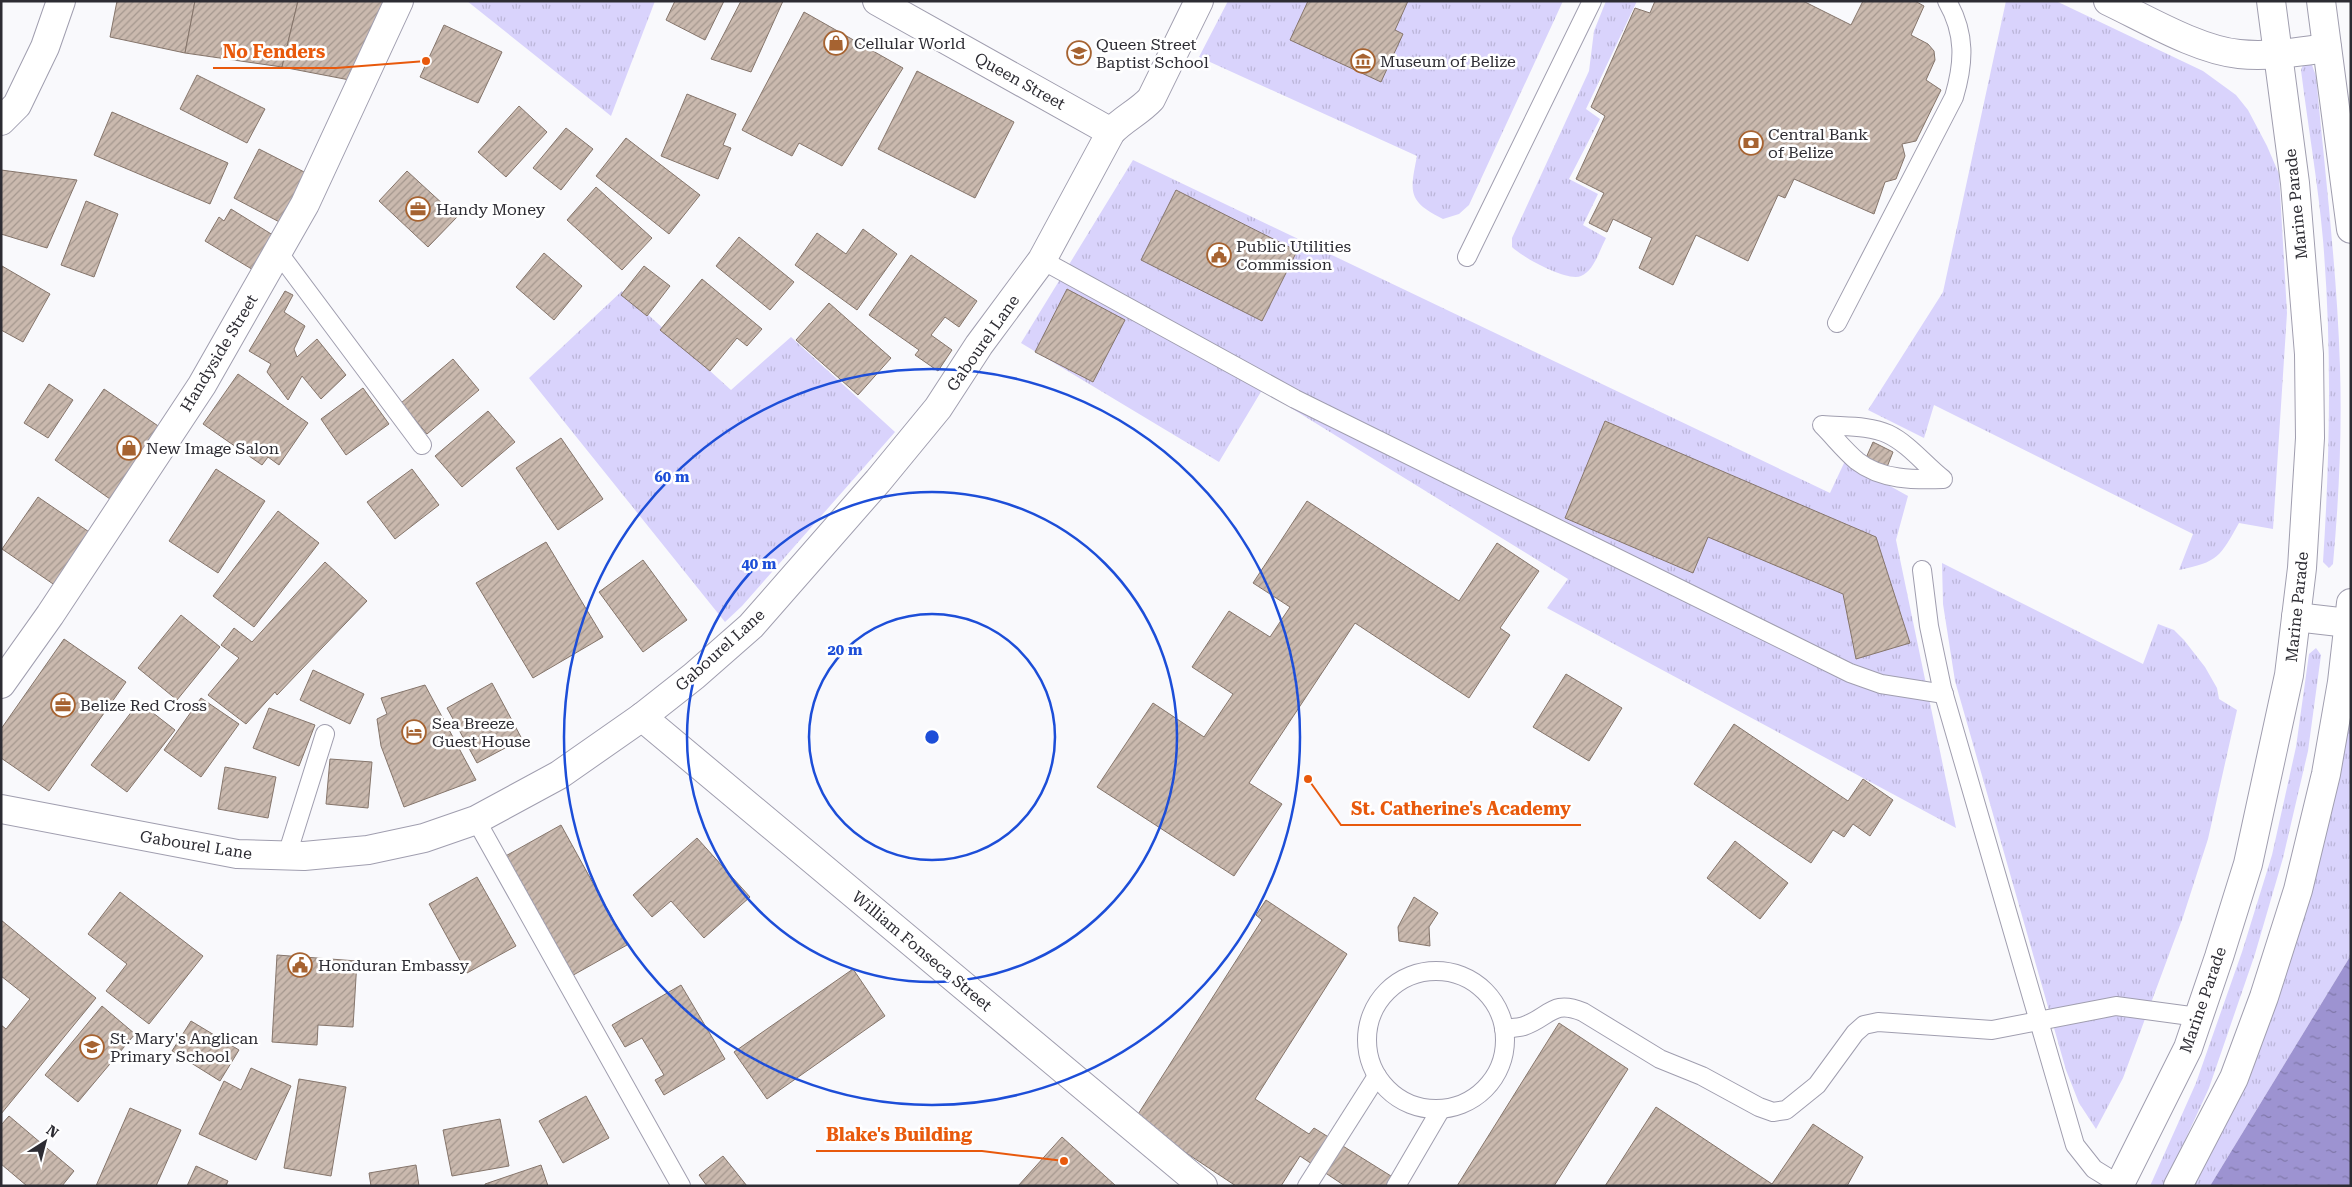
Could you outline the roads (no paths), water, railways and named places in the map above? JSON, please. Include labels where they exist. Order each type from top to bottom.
[{"type":"street","points":[[1,121],[17,105],[44,47],[61,1]]},
{"type":"street","name":"Handyside Street","points":[[1,684],[50,615],[202,385],[305,204],[399,1]]},
{"type":"street","name":"Gabourel Lane","points":[[1,809],[236,854],[304,856],[368,850],[424,838],[476,820],[559,775],[642,717],[694,676],[751,626],[878,481],[938,408],[979,345],[1042,260],[1111,132],[1119,123],[1142,109],[1151,99],[1199,1]]},
{"type":"street","points":[[2108,1],[2209,47],[2239,54],[2277,54],[2327,48]]},
{"type":"street","name":"Marine Parade","points":[[2119,1185],[2188,1048],[2248,864],[2289,675],[2302,568],[2310,438],[2309,354],[2299,219],[2271,1]]},
{"type":"street","points":[[2322,1],[2351,229]]},
{"type":"street","name":"Queen Street","points":[[891,5],[1111,132]]},
{"type":"street","points":[[2178,1186],[2234,1078],[2264,997],[2298,890],[2326,774],[2342,682],[2350,613],[2296,617]]},
{"type":"street","name":"William Fonseca Street","points":[[642,717],[1203,1186]]},
{"type":"lane","points":[[1467,257],[1592,1]]},
{"type":"lane","points":[[1837,323],[1954,97],[1962,72],[1963,49],[1953,11],[1947,1]]},
{"type":"lane","points":[[278,252],[422,445]]},
{"type":"lane","points":[[1042,260],[1295,399],[1850,674],[1881,684],[1944,694]]},
{"type":"lane","points":[[1822,425],[1871,429],[1888,434],[1902,443],[1943,479],[1890,477],[1873,471],[1857,461],[1822,425]]},
{"type":"lane","points":[[1922,570],[1929,626],[1944,694],[2075,1145],[2094,1169],[2119,1185]]},
{"type":"lane","points":[[287,855],[325,734]]},
{"type":"lane","points":[[476,820],[681,1186]]},
{"type":"lane","points":[[1432,970],[1455,973],[1476,982],[1492,999],[1503,1020],[1506,1043],[1501,1066],[1489,1086],[1471,1101],[1449,1108],[1426,1109],[1403,1102],[1385,1088],[1377,1076],[1372,1068],[1366,1046],[1367,1024],[1376,1003],[1391,986],[1410,975],[1432,970]]},
{"type":"lane","points":[[1504,1029],[1522,1027],[1559,1007],[1569,1007],[1583,1012],[1660,1059],[1702,1076],[1759,1107],[1773,1112],[1786,1110],[1817,1085],[1855,1033],[1864,1026],[1878,1022],[1992,1030],[2116,1006],[2198,1016]]},
{"type":"lane","points":[[1307,1186],[1377,1076]]},
{"type":"lane","points":[[1396,1186],[1441,1109]]},
{"type":"water","points":[[2351,955],[2351,1186],[2210,1186]]},
{"type":"place","name":"Cellular World","points":[[836,43]]},
{"type":"place","name":"Queen Street Baptist School","points":[[1079,53]]},
{"type":"place","name":"No Fenders","points":[[426,61]]},
{"type":"place","name":"Museum of Belize","points":[[1363,61]]},
{"type":"place","name":"Central Bank of Belize","points":[[1751,143]]},
{"type":"place","name":"Handy Money","points":[[418,209]]},
{"type":"place","name":"Public Utilities Commission","points":[[1219,255]]},
{"type":"place","name":"New Image Salon","points":[[129,448]]},
{"type":"place","name":"Belize Red Cross","points":[[63,705]]},
{"type":"place","name":"Sea Breeze Guest House","points":[[414,732]]},
{"type":"place","name":"St. Catherine's Academy","points":[[1308,779]]},
{"type":"place","name":"Honduran Embassy","points":[[300,965]]},
{"type":"place","name":"St. Mary's Anglican Primary School","points":[[92,1047]]},
{"type":"place","name":"Blake's Building","points":[[1064,1161]]}]
